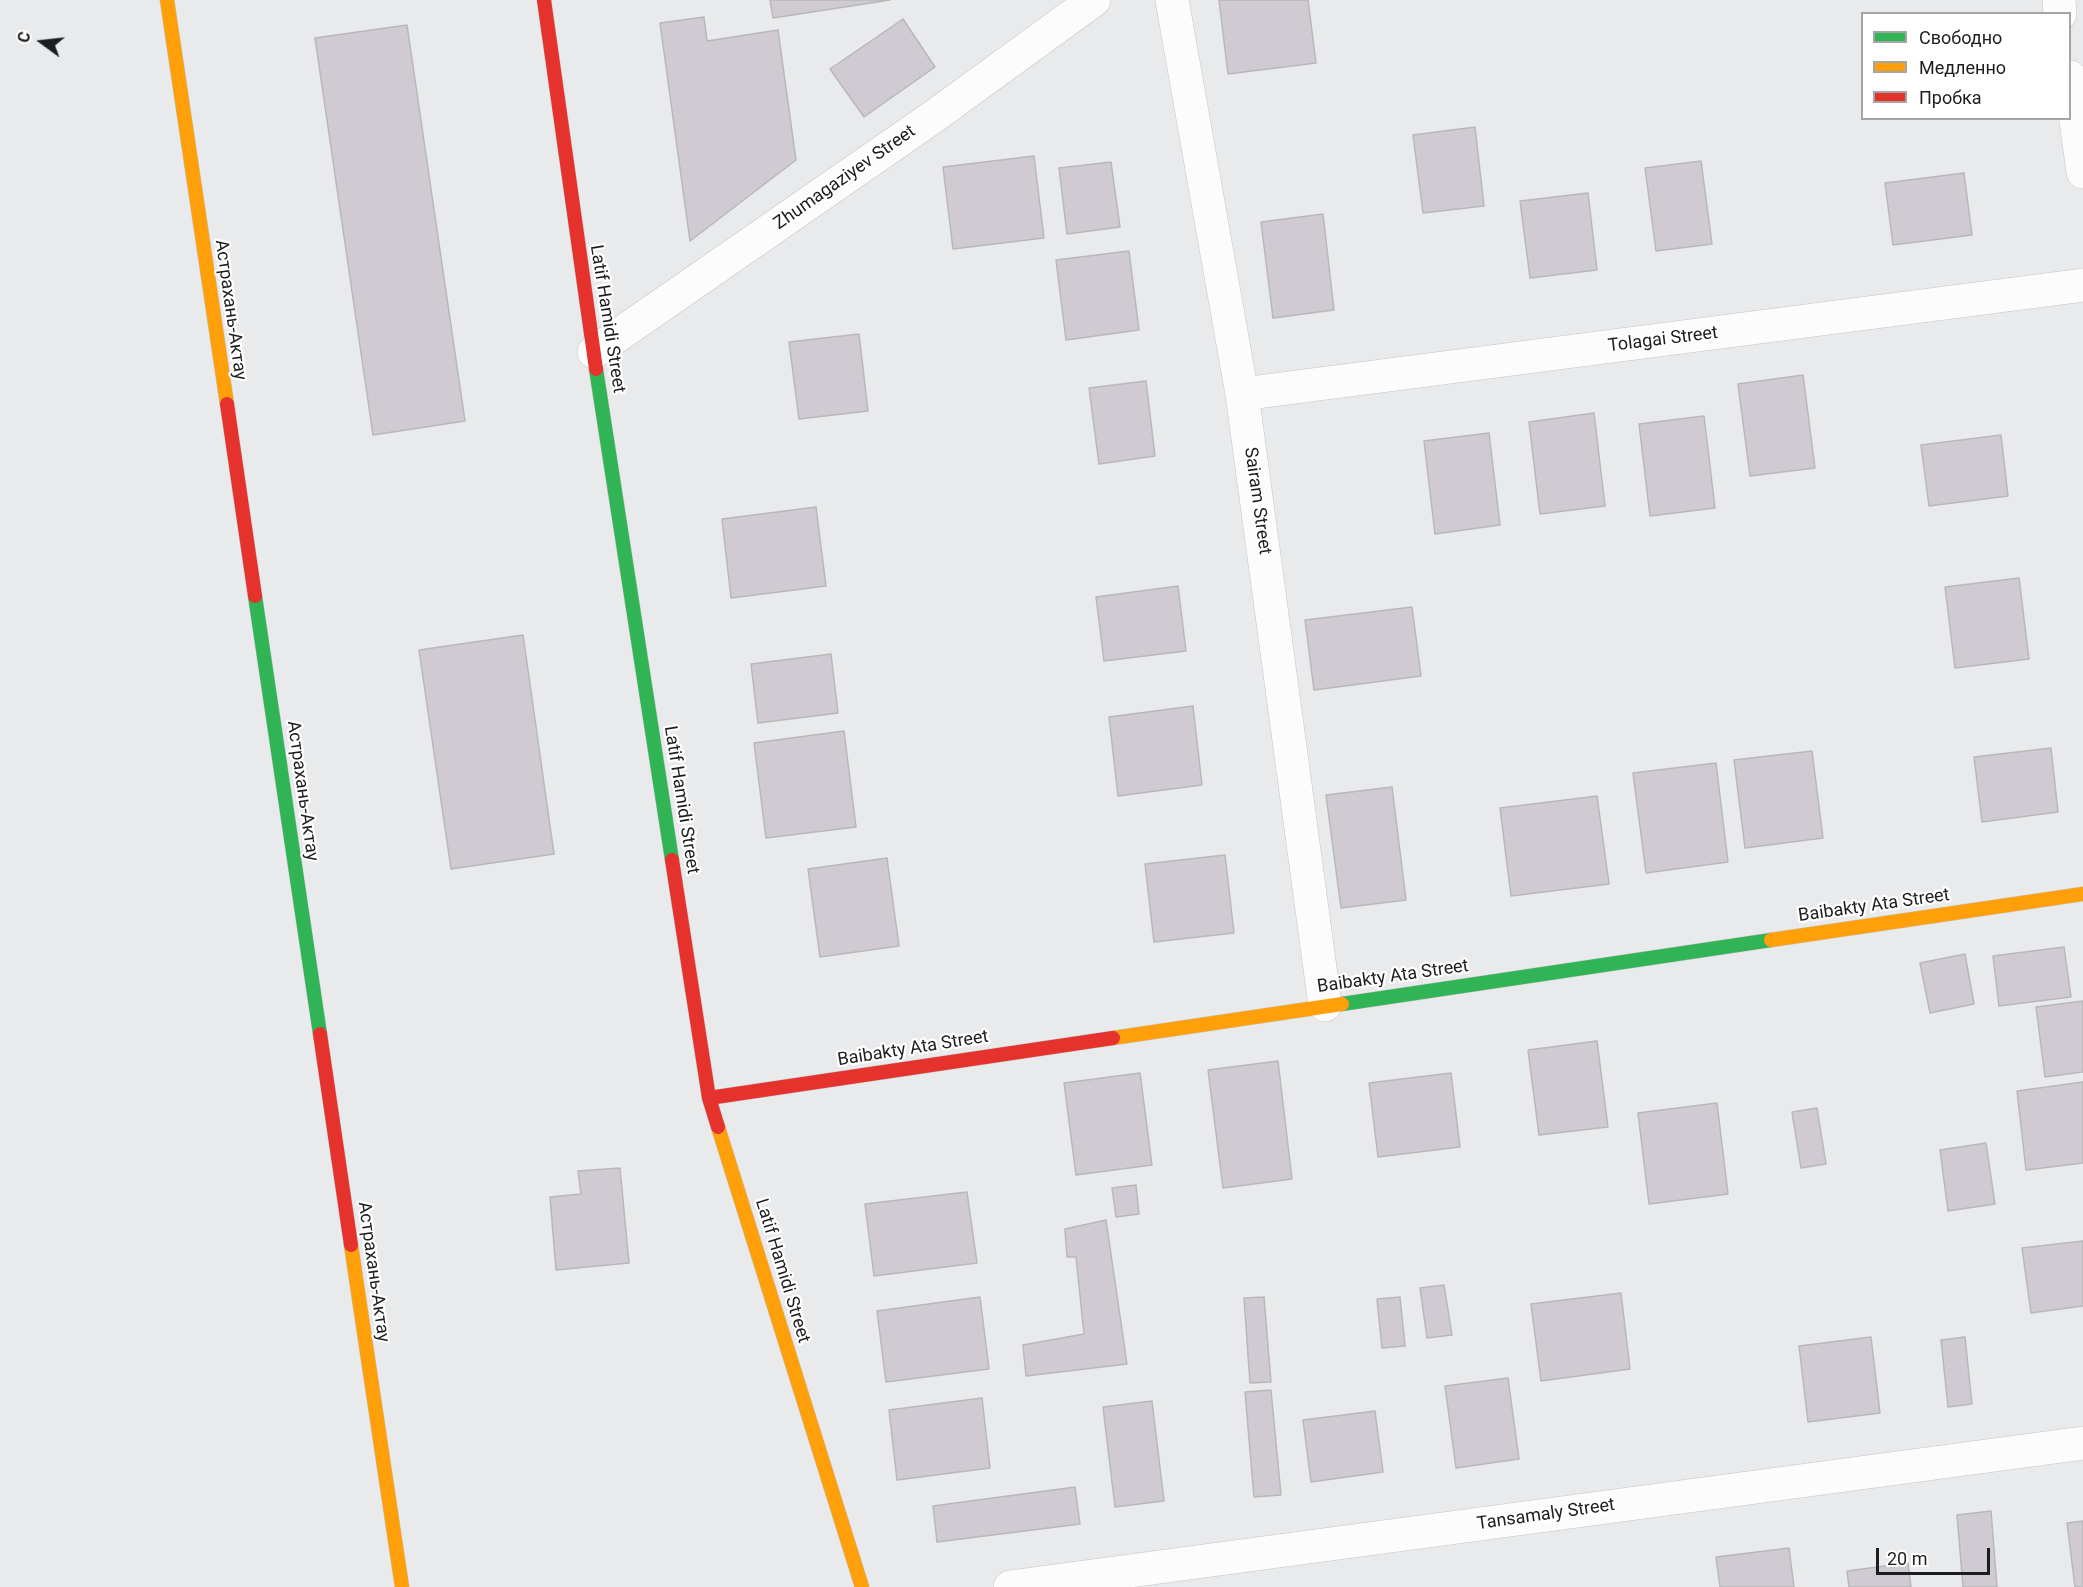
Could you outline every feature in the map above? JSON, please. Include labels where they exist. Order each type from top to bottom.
[{"type":"main road","name":"Астрахань-Актау","points":[[167,0],[402,1587]]},
{"type":"main road","name":"Latif Hamidi Street","points":[[544,0],[594,352],[709,1098],[862,1587]]},
{"type":"main road","name":"Baibakty Ata Street","points":[[709,1098],[2083,894]]},
{"type":"street","name":"Zhumagaziyev Street","points":[[594,352],[933,117],[1094,0]]},
{"type":"street","name":"Sairam Street","points":[[1172,0],[1242,394],[1325,1005]]},
{"type":"street","points":[[2071,84],[2083,172]]},
{"type":"street","name":"Tolagai Street","points":[[1242,394],[2083,285]]},
{"type":"street","name":"Tansamaly Street","points":[[1010,1587],[2083,1443]]},
{"type":"building","points":[[770,0],[890,0],[773,18]]},
{"type":"building","points":[[1219,0],[1308,0],[1316,63],[1228,74]]},
{"type":"building","points":[[704,17],[707,41],[778,30],[796,160],[690,241],[660,23]]},
{"type":"building","points":[[903,19],[935,67],[864,117],[830,69]]},
{"type":"building","points":[[407,25],[465,421],[373,435],[315,38]]},
{"type":"building","points":[[1475,127],[1484,206],[1423,213],[1413,135]]},
{"type":"building","points":[[1034,156],[1044,238],[953,249],[943,167]]},
{"type":"building","points":[[1701,161],[1712,244],[1656,251],[1645,168]]},
{"type":"building","points":[[1111,162],[1120,227],[1067,234],[1059,168]]},
{"type":"building","points":[[1964,173],[1972,235],[1893,245],[1885,183]]},
{"type":"building","points":[[1588,193],[1597,270],[1530,278],[1520,201]]},
{"type":"building","points":[[1323,214],[1334,310],[1273,318],[1261,222]]},
{"type":"building","points":[[1129,251],[1139,330],[1066,340],[1056,260]]},
{"type":"building","points":[[859,334],[868,411],[799,419],[789,342]]},
{"type":"building","points":[[1803,375],[1815,468],[1750,476],[1738,384]]},
{"type":"building","points":[[1146,381],[1155,456],[1099,464],[1089,388]]},
{"type":"building","points":[[1594,413],[1605,506],[1540,514],[1529,422]]},
{"type":"building","points":[[1704,416],[1715,508],[1650,516],[1639,424]]},
{"type":"building","points":[[1489,433],[1500,525],[1435,534],[1424,441]]},
{"type":"building","points":[[2001,435],[2008,496],[1929,506],[1921,445]]},
{"type":"building","points":[[816,507],[826,586],[731,598],[722,519]]},
{"type":"building","points":[[2019,578],[2029,659],[1955,668],[1945,587]]},
{"type":"building","points":[[1178,586],[1186,651],[1104,661],[1096,597]]},
{"type":"building","points":[[1412,607],[1421,676],[1314,690],[1305,620]]},
{"type":"building","points":[[523,635],[554,854],[451,869],[419,650]]},
{"type":"building","points":[[831,654],[838,713],[758,723],[751,664]]},
{"type":"building","points":[[1193,706],[1202,785],[1118,796],[1109,717]]},
{"type":"building","points":[[844,731],[856,827],[766,838],[754,743]]},
{"type":"building","points":[[2051,748],[2058,812],[1982,822],[1974,757]]},
{"type":"building","points":[[1812,751],[1823,838],[1745,848],[1734,760]]},
{"type":"building","points":[[1716,763],[1728,862],[1646,873],[1633,773]]},
{"type":"building","points":[[1392,787],[1406,900],[1341,908],[1326,795]]},
{"type":"building","points":[[1597,796],[1609,884],[1511,896],[1500,808]]},
{"type":"building","points":[[1225,855],[1234,933],[1154,942],[1145,864]]},
{"type":"building","points":[[887,858],[899,946],[820,957],[808,869]]},
{"type":"building","points":[[2064,947],[2071,997],[1999,1006],[1993,956]]},
{"type":"building","points":[[1965,954],[1974,1004],[1930,1013],[1920,963]]},
{"type":"building","points":[[2083,1001],[2083,1072],[2045,1077],[2036,1007]]},
{"type":"building","points":[[1597,1041],[1608,1127],[1539,1135],[1528,1050]]},
{"type":"building","points":[[1278,1061],[1292,1179],[1223,1188],[1208,1070]]},
{"type":"building","points":[[1140,1073],[1152,1165],[1076,1175],[1064,1083]]},
{"type":"building","points":[[1451,1073],[1460,1147],[1378,1157],[1369,1083]]},
{"type":"building","points":[[2083,1082],[2083,1163],[2026,1170],[2017,1091]]},
{"type":"building","points":[[1717,1103],[1728,1194],[1649,1204],[1638,1113]]},
{"type":"building","points":[[1817,1108],[1826,1164],[1801,1168],[1792,1112]]},
{"type":"building","points":[[1986,1143],[1995,1204],[1948,1211],[1940,1150]]},
{"type":"building","points":[[620,1168],[629,1263],[556,1270],[550,1197],[581,1194],[578,1171]]},
{"type":"building","points":[[1136,1185],[1139,1214],[1116,1217],[1112,1188]]},
{"type":"building","points":[[967,1192],[977,1263],[874,1276],[865,1204]]},
{"type":"building","points":[[1106,1220],[1127,1364],[1026,1376],[1023,1345],[1084,1334],[1076,1257],[1067,1257],[1065,1229]]},
{"type":"building","points":[[2083,1241],[2083,1306],[2031,1313],[2022,1248]]},
{"type":"building","points":[[1444,1285],[1452,1335],[1427,1338],[1420,1288]]},
{"type":"building","points":[[1621,1293],[1630,1369],[1541,1381],[1531,1304]]},
{"type":"building","points":[[980,1297],[989,1369],[886,1382],[877,1311]]},
{"type":"building","points":[[1264,1297],[1271,1382],[1250,1383],[1244,1298]]},
{"type":"building","points":[[1400,1297],[1405,1346],[1382,1348],[1377,1299]]},
{"type":"building","points":[[1871,1337],[1880,1413],[1808,1422],[1799,1346]]},
{"type":"building","points":[[1965,1337],[1972,1404],[1948,1407],[1941,1340]]},
{"type":"building","points":[[1508,1378],[1519,1459],[1456,1468],[1445,1386]]},
{"type":"building","points":[[1271,1390],[1281,1495],[1254,1497],[1245,1392]]},
{"type":"building","points":[[982,1398],[990,1468],[897,1480],[889,1410]]},
{"type":"building","points":[[1152,1401],[1164,1501],[1115,1507],[1103,1407]]},
{"type":"building","points":[[1375,1411],[1383,1472],[1311,1482],[1303,1420]]},
{"type":"building","points":[[1075,1487],[1080,1524],[937,1542],[933,1506]]},
{"type":"building","points":[[1991,1511],[1997,1587],[1963,1587],[1957,1515]]},
{"type":"building","points":[[2083,1521],[2083,1587],[2075,1587],[2067,1523]]},
{"type":"building","points":[[1789,1548],[1794,1587],[1720,1587],[1716,1557]]},
{"type":"building","points":[[1908,1563],[1911,1587],[1849,1587],[1847,1571]]},
{"type":"traffic: fast","points":[[596,369],[672,860]]},
{"type":"traffic: fast","points":[[255,596],[320,1034]]},
{"type":"traffic: fast","points":[[1342,1004],[1771,940]]},
{"type":"traffic: slow","points":[[167,0],[227,404]]},
{"type":"traffic: slow","points":[[1771,940],[2083,894]]},
{"type":"traffic: slow","points":[[1113,1038],[1342,1004]]},
{"type":"traffic: slow","points":[[718,1127],[862,1587]]},
{"type":"traffic: slow","points":[[351,1245],[402,1587]]},
{"type":"traffic: jam","points":[[544,0],[596,369]]},
{"type":"traffic: jam","points":[[227,404],[255,596]]},
{"type":"traffic: jam","points":[[672,860],[709,1098],[718,1127]]},
{"type":"traffic: jam","points":[[320,1034],[351,1245]]},
{"type":"traffic: jam","points":[[709,1098],[1113,1038]]}]
